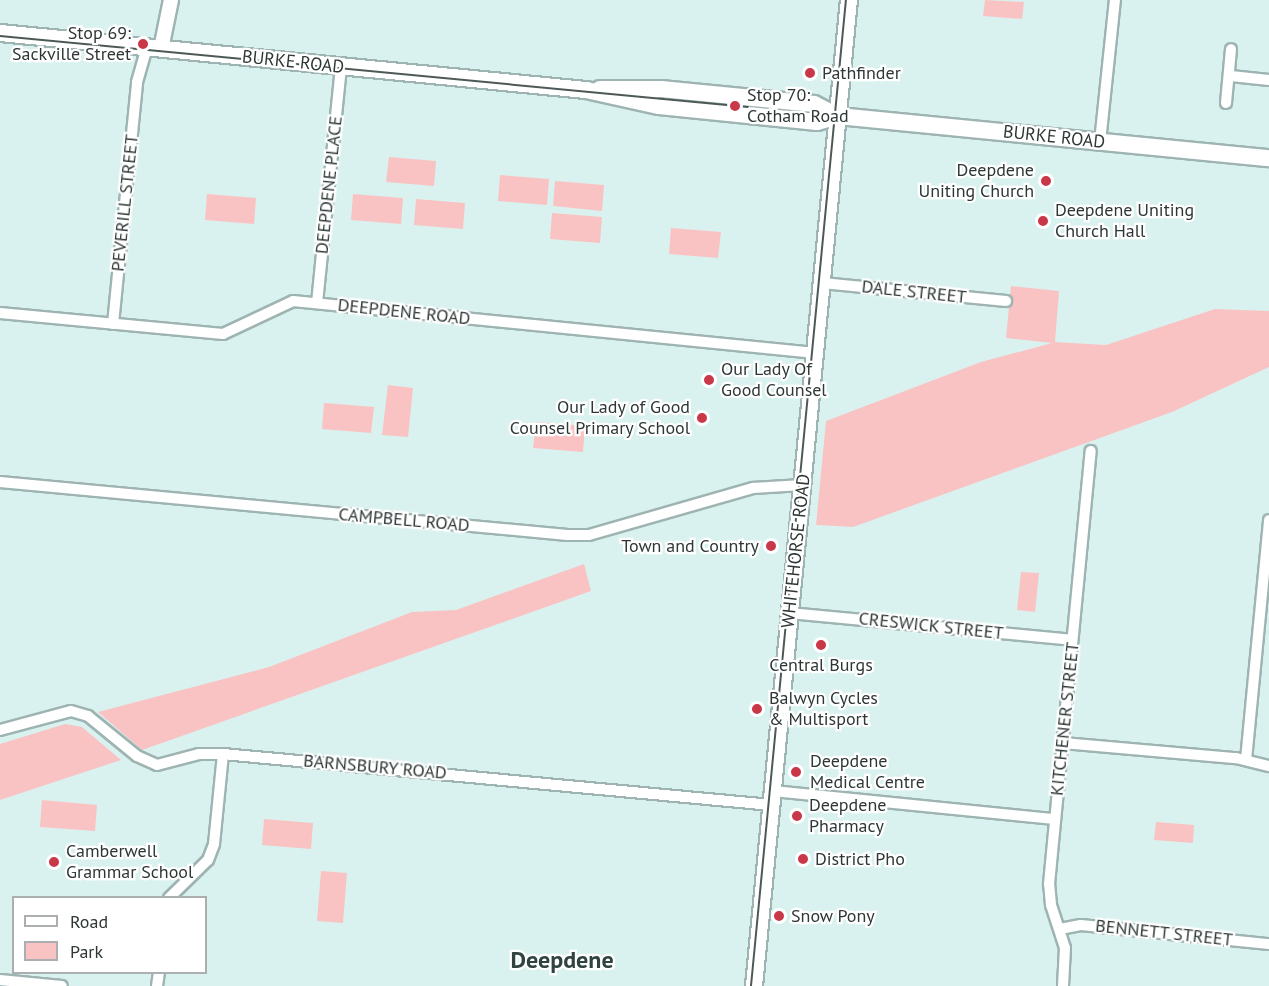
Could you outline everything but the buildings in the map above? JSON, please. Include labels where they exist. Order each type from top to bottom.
[{"type":"main road","name":"WHITEHORSE ROAD","points":[[754,986],[849,0]]},
{"type":"main road","name":"BURKE ROAD","points":[[0,33],[586,90],[624,100],[691,110],[817,122],[838,116],[1269,158]]},
{"type":"street","points":[[1100,142],[1114,0]]},
{"type":"street","points":[[153,48],[171,1]]},
{"type":"street","name":"PEVERILL STREET","points":[[113,324],[137,82],[153,48]]},
{"type":"street","points":[[1226,103],[1231,76],[1231,49]]},
{"type":"street","name":"DEEPDENE PLACE","points":[[317,303],[340,66]]},
{"type":"street","points":[[1231,76],[1269,80]]},
{"type":"street","name":"DALE STREET","points":[[822,283],[1006,301]]},
{"type":"street","name":"DEEPDENE ROAD","points":[[0,312],[223,334],[244,327],[277,306],[293,301],[815,353]]},
{"type":"street","name":"KITCHENER STREET","points":[[1063,986],[1065,948],[1049,895],[1091,450]]},
{"type":"street","name":"CAMPBELL ROAD","points":[[0,482],[568,535],[588,535],[753,488],[802,485]]},
{"type":"street","points":[[1246,760],[1269,520]]},
{"type":"street","name":"CRESWICK STREET","points":[[789,613],[1072,640]]},
{"type":"street","name":"BARNSBURY ROAD","points":[[0,730],[61,711],[88,716],[137,756],[162,765],[199,754],[223,754],[1055,819]]},
{"type":"street","points":[[1063,743],[1246,760],[1269,766]]},
{"type":"street","points":[[170,896],[208,860],[214,844],[223,754]]},
{"type":"street","name":"BENNETT STREET","points":[[1060,929],[1081,925],[1269,944]]},
{"type":"street","points":[[0,980],[62,986]]},
{"type":"green space","points":[[985,0],[1024,2],[1022,19],[983,16]]},
{"type":"green space","points":[[389,157],[436,161],[434,186],[386,182]]},
{"type":"green space","points":[[500,175],[549,179],[547,205],[498,201]]},
{"type":"green space","points":[[555,181],[604,185],[602,211],[553,206]]},
{"type":"green space","points":[[207,194],[256,198],[254,224],[205,220]]},
{"type":"green space","points":[[353,194],[403,198],[401,224],[351,220]]},
{"type":"green space","points":[[416,199],[465,203],[463,229],[414,225]]},
{"type":"green space","points":[[552,213],[602,217],[600,243],[550,239]]},
{"type":"green space","points":[[671,228],[721,232],[718,258],[669,254]]},
{"type":"green space","points":[[1011,286],[1059,291],[1055,342],[1106,345],[1215,309],[1269,311],[1269,367],[1172,412],[853,527],[816,525],[826,421],[981,362],[1052,343],[1006,338]]},
{"type":"green space","points":[[388,385],[413,388],[408,437],[382,435]]},
{"type":"green space","points":[[324,403],[374,407],[371,433],[322,429]]},
{"type":"green space","points":[[536,422],[585,426],[583,452],[533,448]]},
{"type":"green space","points":[[584,564],[591,591],[142,750],[98,712],[269,667],[412,612],[456,610]]},
{"type":"green space","points":[[1021,572],[1039,573],[1035,612],[1017,610]]},
{"type":"green space","points":[[65,724],[82,727],[121,760],[0,800],[0,744]]},
{"type":"green space","points":[[42,800],[97,805],[95,831],[40,827]]},
{"type":"green space","points":[[264,819],[313,823],[311,849],[262,845]]},
{"type":"green space","points":[[1156,822],[1194,825],[1193,843],[1154,840]]},
{"type":"green space","points":[[321,871],[347,873],[343,923],[317,921]]},
{"type":"tram line","points":[[751,986],[846,0]]},
{"type":"tram line","points":[[0,36],[748,107]]},
{"type":"place","name":"Stop 69: Sackville Street","points":[[143,44]]},
{"type":"place","name":"Pathfinder","points":[[810,73]]},
{"type":"place","name":"Stop 70: Cotham Road","points":[[735,106]]},
{"type":"place","name":"Deepdene Uniting Church","points":[[1046,181]]},
{"type":"place","name":"Deepdene Uniting Church Hall","points":[[1043,221]]},
{"type":"place","name":"Our Lady Of Good Counsel","points":[[709,380]]},
{"type":"place","name":"Our Lady of Good Counsel Primary School","points":[[702,418]]},
{"type":"place","name":"Town and Country","points":[[771,546]]},
{"type":"place","name":"Central Burgs","points":[[821,645]]},
{"type":"place","name":"Balwyn Cycles & Multisport","points":[[757,709]]},
{"type":"place","name":"Deepdene Medical Centre","points":[[796,772]]},
{"type":"place","name":"Deepdene Pharmacy","points":[[797,816]]},
{"type":"place","name":"District Pho","points":[[803,859]]},
{"type":"place","name":"Camberwell Grammar School","points":[[54,862]]},
{"type":"place","name":"Snow Pony","points":[[779,916]]},
{"type":"district","name":"Deepdene","points":[[562,960]]}]
